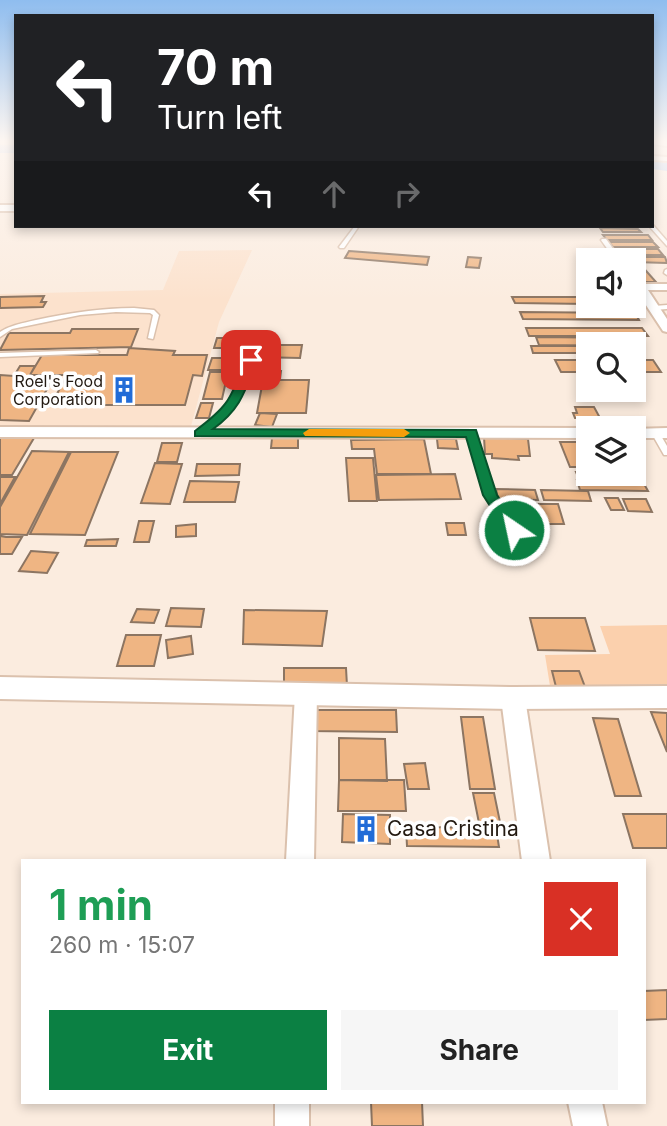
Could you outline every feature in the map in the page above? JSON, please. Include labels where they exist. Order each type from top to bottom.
[{"type":"street","points":[[646,285],[667,287]]},
{"type":"street","points":[[646,293],[660,307],[667,328]]},
{"type":"street","points":[[0,432],[576,433]]},
{"type":"street","points":[[0,688],[513,698],[667,697]]},
{"type":"street","points":[[300,859],[306,694]]},
{"type":"street","points":[[513,698],[536,859]]},
{"type":"street","points":[[292,1104],[292,1126]]},
{"type":"street","points":[[585,1104],[590,1126]]},
{"type":"lane","points":[[342,247],[355,228]]},
{"type":"lane","points":[[653,228],[667,244]]},
{"type":"lane","points":[[604,240],[610,248]]},
{"type":"lane","points":[[0,334],[10,328],[86,312],[135,309],[152,311],[156,315],[151,338]]},
{"type":"lane","points":[[0,355],[96,352]]},
{"type":"lane","points":[[200,433],[225,415],[234,403],[251,360]]},
{"type":"lane","points":[[472,433],[490,495],[514,530]]},
{"type":"lane","points":[[662,433],[667,453]]},
{"type":"shaded area","name":"Roel's Food Corporation","points":[[252,250],[219,322],[190,430],[0,428],[0,294],[163,290],[179,251]]},
{"type":"shaded area","points":[[667,625],[667,693],[551,692],[545,655],[610,654],[600,626]]},
{"type":"building","points":[[600,228],[638,229],[641,232],[603,232]]},
{"type":"building","points":[[603,235],[648,235],[652,240],[607,240]]},
{"type":"building","points":[[609,242],[653,242],[658,247],[613,247]]},
{"type":"building","points":[[646,249],[658,249],[663,255],[646,255]]},
{"type":"building","points":[[349,251],[429,257],[427,265],[345,258]]},
{"type":"building","points":[[468,257],[481,258],[479,268],[466,267]]},
{"type":"building","points":[[646,257],[665,257],[667,263],[646,262]]},
{"type":"building","points":[[646,271],[656,282],[646,282]]},
{"type":"building","points":[[44,296],[41,302],[46,302],[43,307],[0,308],[0,297]]},
{"type":"building","points":[[512,297],[576,297],[576,304],[515,303]]},
{"type":"building","points":[[520,312],[576,312],[576,318],[639,320],[523,319]]},
{"type":"building","points":[[526,328],[642,328],[645,332],[576,332],[576,336],[529,336]]},
{"type":"building","points":[[72,329],[138,329],[131,347],[0,350],[9,333],[70,333]]},
{"type":"building","points":[[536,337],[576,337],[576,345],[539,345]]},
{"type":"building","points":[[217,338],[233,338],[230,348],[214,348]]},
{"type":"building","points":[[258,345],[302,345],[300,358],[255,357]]},
{"type":"building","points":[[531,346],[576,346],[576,353],[533,353]]},
{"type":"building","name":"Roel's Food Corporation","points":[[129,348],[175,351],[173,355],[207,355],[202,376],[193,375],[185,405],[51,405],[67,375],[30,375],[42,355],[127,355]]},
{"type":"building","points":[[212,358],[236,358],[232,370],[208,370]]},
{"type":"building","points":[[555,360],[576,360],[576,372],[561,372]]},
{"type":"building","points":[[646,360],[653,360],[661,372],[646,372]]},
{"type":"building","points":[[20,366],[35,366],[30,375],[55,375],[29,421],[0,420],[0,375],[14,376]]},
{"type":"building","points":[[262,371],[281,371],[280,379],[261,379]]},
{"type":"building","points":[[210,372],[228,372],[222,399],[203,399]]},
{"type":"building","points":[[263,380],[309,380],[306,413],[257,413]]},
{"type":"building","points":[[201,403],[213,403],[209,418],[196,418]]},
{"type":"building","points":[[575,407],[594,407],[599,416],[575,418],[573,413],[577,413]]},
{"type":"building","points":[[260,413],[277,414],[272,427],[255,425]]},
{"type":"building","points":[[484,437],[528,439],[530,456],[518,456],[519,460],[492,458],[492,454],[485,454]]},
{"type":"building","points":[[0,438],[34,438],[12,475],[0,475]]},
{"type":"building","points":[[272,438],[298,438],[298,448],[271,448]]},
{"type":"building","points":[[424,439],[431,474],[377,474],[374,449],[352,449],[351,440]]},
{"type":"building","points":[[437,439],[456,439],[458,449],[438,448]]},
{"type":"building","points":[[560,442],[576,442],[576,467],[570,467]]},
{"type":"building","points":[[162,443],[182,443],[177,462],[157,462]]},
{"type":"building","points":[[32,451],[69,452],[27,535],[0,534],[0,507]]},
{"type":"building","points":[[71,452],[118,452],[85,535],[30,534]]},
{"type":"building","points":[[346,458],[373,458],[377,501],[349,501]]},
{"type":"building","points":[[155,463],[182,464],[170,504],[141,503]]},
{"type":"building","points":[[197,464],[240,464],[239,475],[195,476]]},
{"type":"building","points":[[455,474],[461,499],[379,500],[376,475]]},
{"type":"building","points":[[0,477],[15,477],[0,504]]},
{"type":"building","points":[[190,481],[239,482],[235,502],[184,502]]},
{"type":"building","points":[[579,486],[645,486],[648,491],[580,490]]},
{"type":"building","points":[[496,489],[535,490],[538,500],[498,499]]},
{"type":"building","points":[[541,490],[588,491],[591,501],[544,500]]},
{"type":"building","points":[[605,498],[618,498],[624,510],[611,510]]},
{"type":"building","points":[[623,499],[646,499],[652,512],[628,511]]},
{"type":"building","points":[[515,504],[558,504],[564,524],[521,524]]},
{"type":"building","points":[[139,521],[154,521],[149,542],[134,542]]},
{"type":"building","points":[[446,523],[464,523],[466,535],[448,535]]},
{"type":"building","points":[[196,524],[196,536],[176,537],[176,526]]},
{"type":"building","points":[[0,536],[22,537],[12,554],[0,554]]},
{"type":"building","points":[[492,538],[528,538],[531,548],[494,548]]},
{"type":"building","points":[[118,539],[116,546],[85,546],[87,540]]},
{"type":"building","points":[[31,551],[58,553],[47,573],[19,571]]},
{"type":"building","points":[[171,608],[204,609],[201,627],[166,626]]},
{"type":"building","points":[[137,609],[159,610],[154,623],[131,622]]},
{"type":"building","points":[[244,610],[327,611],[322,646],[243,644]]},
{"type":"building","points":[[530,618],[585,618],[595,651],[538,650]]},
{"type":"building","points":[[126,635],[161,635],[154,666],[117,666]]},
{"type":"building","points":[[191,636],[193,654],[168,658],[166,640]]},
{"type":"building","points":[[284,668],[346,668],[347,686],[284,686]]},
{"type":"building","points":[[552,671],[579,671],[585,687],[556,687]]},
{"type":"building","points":[[309,710],[396,710],[397,732],[309,731]]},
{"type":"building","points":[[651,712],[667,713],[667,752]]},
{"type":"building","points":[[461,717],[483,717],[495,789],[470,789]]},
{"type":"building","points":[[593,718],[618,719],[641,796],[615,796]]},
{"type":"building","points":[[339,738],[385,739],[387,781],[339,780]]},
{"type":"building","points":[[425,763],[429,789],[408,789],[404,764]]},
{"type":"building","points":[[339,780],[404,780],[406,811],[338,811]]},
{"type":"building","points":[[473,793],[494,793],[500,822],[479,823]]},
{"type":"building","name":"Casa Cristina","points":[[343,814],[390,815],[390,844],[342,842]]},
{"type":"building","points":[[623,814],[667,814],[667,848],[633,848]]},
{"type":"building","points":[[406,827],[496,828],[499,847],[407,846]]},
{"type":"building","points":[[667,990],[667,1019],[646,1020],[646,991]]},
{"type":"building","points":[[371,1104],[422,1104],[423,1126],[372,1126]]},
{"type":"slow traffic","points":[[309,433],[404,433]]},
{"type":"place","name":"Roel's Food Corporation","points":[[124,390]]},
{"type":"place","name":"Casa Cristina","points":[[366,829]]},
{"type":"route","points":[[251,360],[234,403],[225,415],[200,433],[472,433],[490,495],[514,530]]}]
